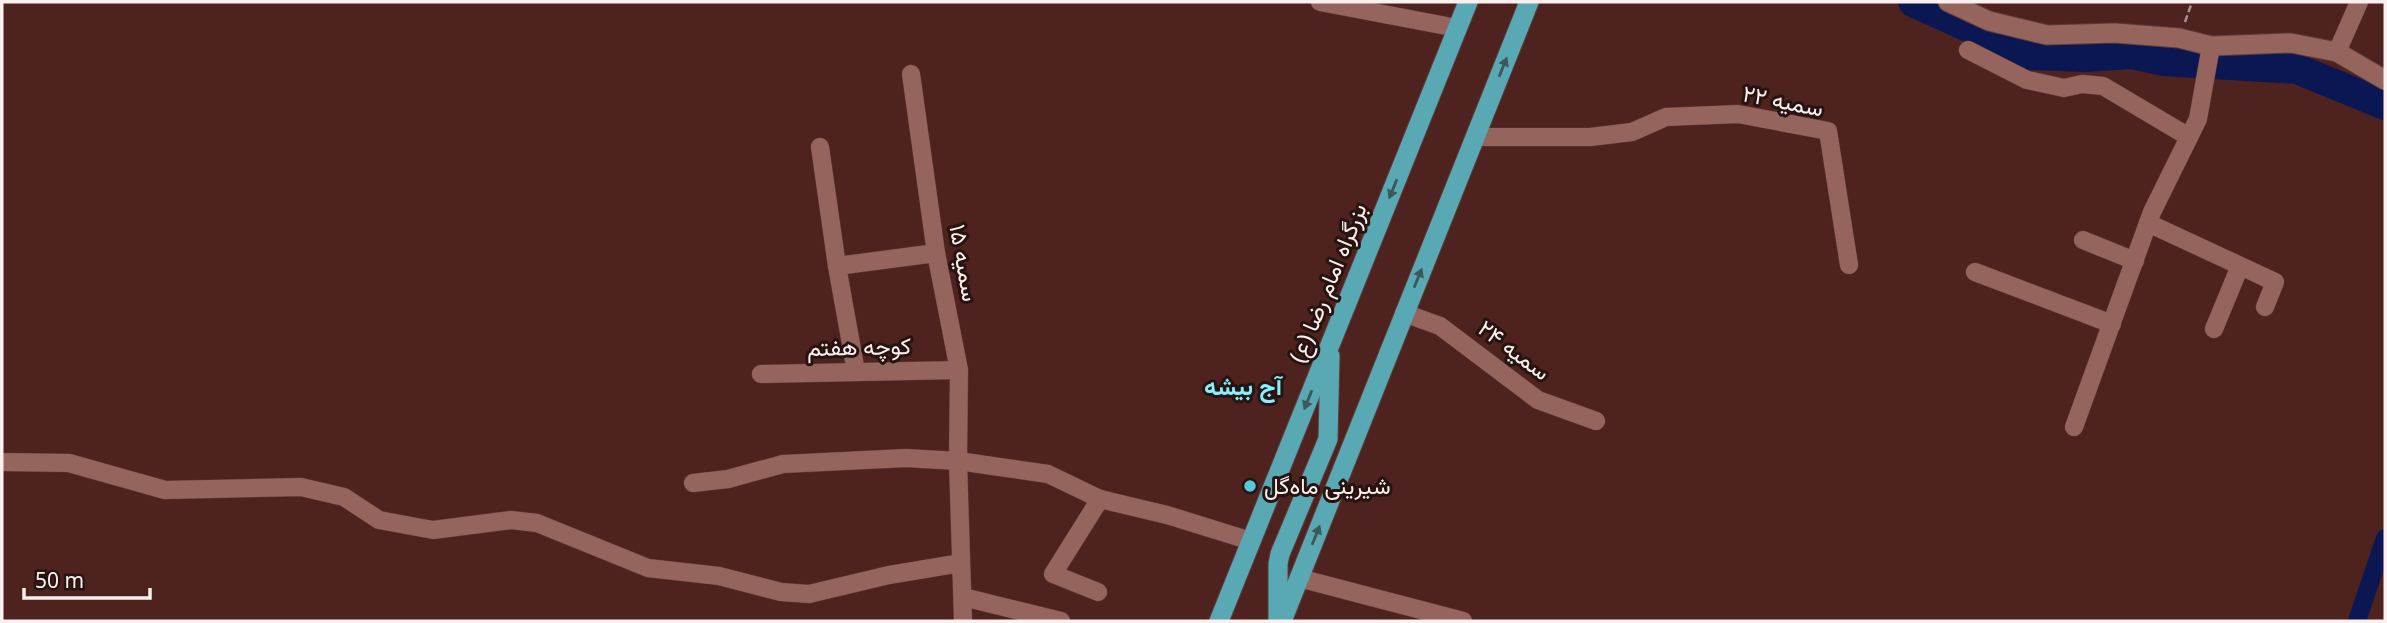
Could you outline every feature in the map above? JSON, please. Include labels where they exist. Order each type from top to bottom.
[{"type":"highway","name":"بزرگراه امام رضا (ع)","points":[[1219,621],[1468,2]]},
{"type":"highway","points":[[1280,621],[1300,578],[1529,2]]},
{"type":"highway","points":[[1280,621],[1279,558],[1329,434],[1330,344]]},
{"type":"highway","points":[[1276,478],[1329,502]]},
{"type":"main road","points":[[1948,2],[1989,21],[2047,35],[2115,33],[2179,38],[2211,46],[2291,43],[2337,52],[2385,80]]},
{"type":"street","points":[[1320,2],[1457,28]]},
{"type":"street","points":[[2337,52],[2359,2]]},
{"type":"street","points":[[2074,427],[2148,223],[2198,119],[2211,46]]},
{"type":"street","points":[[1968,50],[2026,80],[2064,88],[2082,84],[2103,86],[2189,137]]},
{"type":"street","name":"سمیه ۱۵","points":[[911,74],[936,253],[959,370],[958,461],[963,621]]},
{"type":"street","name":"سمیه ۲۲","points":[[1475,137],[1590,137],[1632,132],[1666,117],[1738,114],[1828,131],[1849,265]]},
{"type":"street","points":[[820,147],[856,372]]},
{"type":"street","points":[[2148,223],[2275,282],[2265,307]]},
{"type":"street","points":[[2083,240],[2135,261]]},
{"type":"street","points":[[837,266],[936,253]]},
{"type":"street","points":[[2214,329],[2240,265]]},
{"type":"street","points":[[1975,272],[2112,324]]},
{"type":"street","name":"سمیه ۲۴","points":[[1404,313],[1440,326],[1538,400],[1596,421]]},
{"type":"street","name":"کوچه هفتم","points":[[761,374],[959,370]]},
{"type":"street","points":[[693,483],[728,479],[783,464],[906,458],[958,461],[1048,474],[1100,499],[1167,515],[1251,541]]},
{"type":"street","points":[[2,462],[69,463],[165,490],[301,487],[344,497],[379,520],[433,530],[511,520],[537,523],[648,568],[719,576],[780,592],[808,594],[889,575],[961,563]]},
{"type":"street","points":[[1098,592],[1053,574],[1100,499]]},
{"type":"street","points":[[1300,578],[1463,621]]},
{"type":"street","points":[[963,597],[1061,621]]},
{"type":"waterway","points":[[1913,2],[2030,55],[2085,57],[2132,54],[2164,61],[2297,69],[2385,105]]},
{"type":"waterway","points":[[2357,621],[2385,538]]},
{"type":"place","name":"شیرینی ماه‌گل","points":[[1250,486]]},
{"type":"district","name":"آج بیشه","points":[[1243,387]]}]
